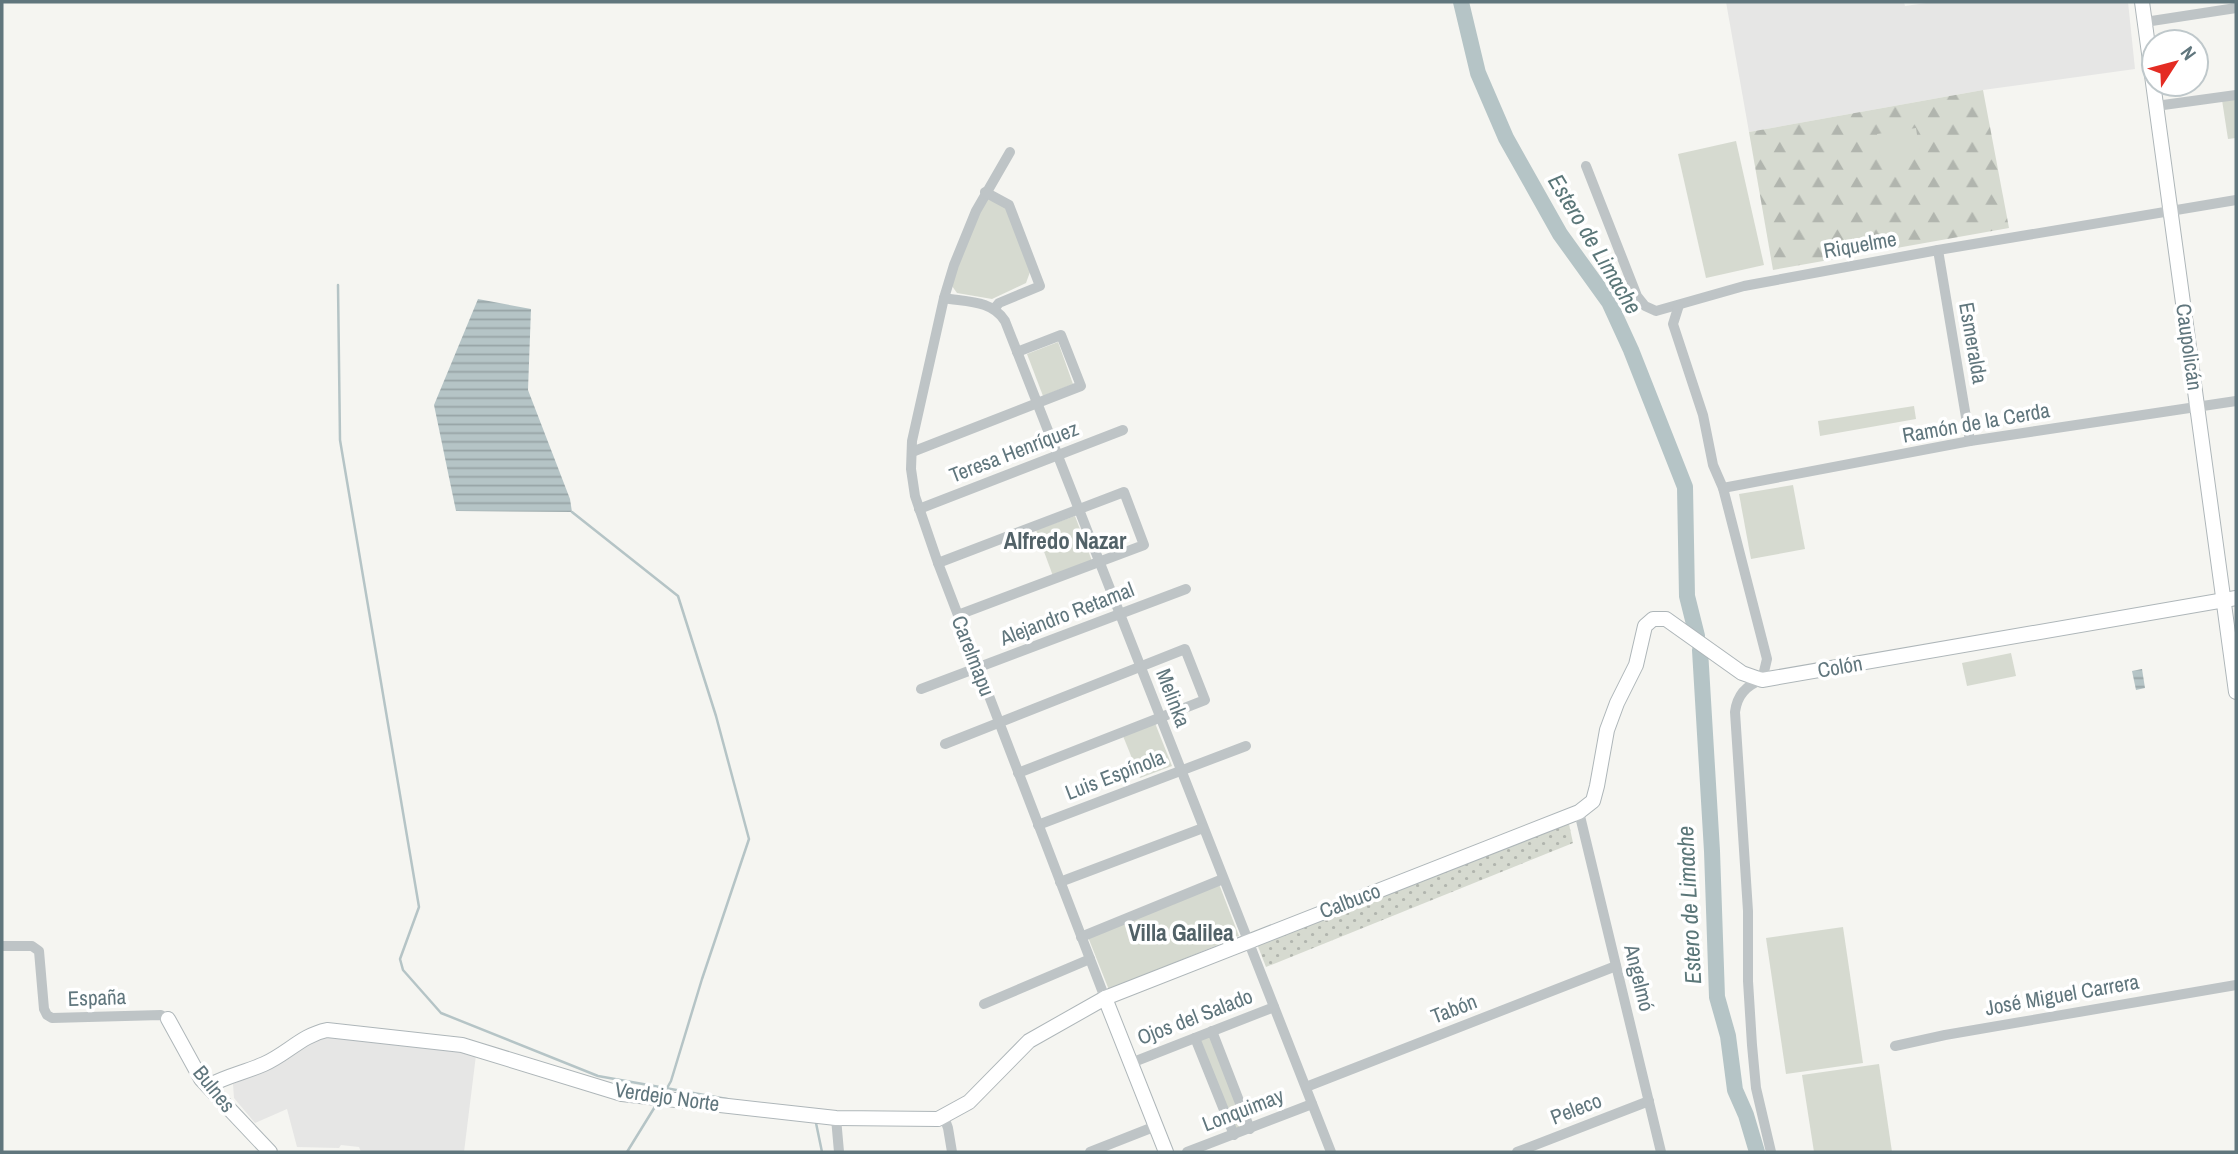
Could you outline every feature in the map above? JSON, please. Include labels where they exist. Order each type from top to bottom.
[{"type":"street","name":"Caupolicán","points":[[2142,2],[2197,408],[2230,600],[2236,692]]},
{"type":"street","points":[[2145,22],[2236,8]]},
{"type":"street","points":[[2156,106],[2236,94]]},
{"type":"street","name":"Carelmapu","points":[[1010,152],[985,192],[959,248],[944,298],[915,427],[912,482],[938,563],[1166,1152]]},
{"type":"street","name":"Riquelme","points":[[1586,166],[1640,301],[1656,311],[1744,286],[2236,200]]},
{"type":"street","points":[[944,298],[995,309],[999,303],[1040,286],[1009,205],[985,192]]},
{"type":"street","name":"Esmeralda","points":[[1938,250],[1970,442]]},
{"type":"street","points":[[1679,305],[1673,324],[1703,415],[1713,465],[1723,488],[1767,659],[1762,680],[1750,685],[1741,694],[1735,712],[1748,911],[1752,1045],[1756,1088],[1771,1152]]},
{"type":"street","name":"Melinka","points":[[995,309],[1005,321],[1331,1152]]},
{"type":"street","points":[[912,452],[1081,386],[1061,335],[1017,352]]},
{"type":"street","name":"Ramón de la Cerda","points":[[1723,488],[1970,442],[2236,401]]},
{"type":"street","name":"Teresa Henríquez","points":[[919,509],[1123,430]]},
{"type":"street","points":[[938,563],[1124,492],[1144,545],[958,615]]},
{"type":"street","name":"Alejandro Retamal","points":[[921,689],[1186,589]]},
{"type":"street","name":"Colón","points":[[1762,680],[2230,600]]},
{"type":"street","name":"Calbuco","points":[[1105,998],[1579,812],[1593,801],[1607,730],[1636,665],[1644,629],[1650,620],[1666,619],[1742,673],[1762,680]]},
{"type":"street","points":[[946,744],[1185,649],[1205,700],[1018,773]]},
{"type":"street","name":"Luis Espínola","points":[[1038,825],[1245,746]]},
{"type":"street","name":"Angelmó","points":[[1579,812],[1661,1152]]},
{"type":"street","points":[[1060,883],[1203,828]]},
{"type":"street","points":[[1081,937],[1223,880]]},
{"type":"street","name":"España","points":[[2,946],[32,946],[39,951],[44,1009],[52,1018],[161,1015],[168,1019]]},
{"type":"street","points":[[984,1004],[1090,959]]},
{"type":"street","name":"Tabón","points":[[1306,1087],[1616,966]]},
{"type":"street","name":"José Miguel Carrera","points":[[1895,1046],[2236,985]]},
{"type":"street","name":"Verdejo Norte","points":[[208,1086],[265,1064],[284,1054],[309,1035],[327,1030],[462,1045],[622,1094],[836,1118],[930,1120],[944,1117],[975,1097],[1029,1041],[1105,998]]},
{"type":"street","name":"Ojos del Salado","points":[[1131,1063],[1274,1007]]},
{"type":"street","name":"Bulnes","points":[[168,1019],[201,1079],[270,1152]]},
{"type":"street","points":[[1212,1031],[1250,1129]]},
{"type":"street","points":[[1195,1038],[1234,1135]]},
{"type":"street","name":"Peleco","points":[[1517,1152],[1649,1101]]},
{"type":"street","name":"Lonquimay","points":[[1187,1152],[1312,1104]]},
{"type":"street","points":[[944,1117],[952,1152]]},
{"type":"street","points":[[836,1118],[839,1152]]},
{"type":"street","points":[[1090,1152],[1156,1126]]},
{"type":"shaded area","points":[[1726,2],[1904,2],[1905,6],[1934,2],[2128,2],[2135,69],[1983,90],[1749,132]]},
{"type":"shaded area","points":[[478,299],[531,309],[528,390],[570,499],[572,512],[456,511],[434,405]]},
{"type":"shaded area","points":[[2142,669],[2145,688],[2136,690],[2132,671]]},
{"type":"shaded area","points":[[340,1036],[427,1044],[476,1055],[464,1152],[361,1152],[359,1147],[341,1145],[339,1148],[297,1147],[287,1109],[255,1123],[234,1098],[233,1084],[264,1071],[317,1038]]},
{"type":"green space","points":[[1983,90],[2009,228],[1773,270],[1749,132]]},
{"type":"green space","points":[[2236,98],[2236,138],[2228,139],[2222,100]]},
{"type":"green space","points":[[1916,128],[1920,154],[1881,160],[1877,134]]},
{"type":"green space","points":[[1736,141],[1764,265],[1706,278],[1678,154]]},
{"type":"green space","points":[[987,197],[1006,206],[1030,272],[1026,283],[992,299],[957,293],[952,286],[961,252]]},
{"type":"green space","points":[[1058,342],[1073,384],[1043,396],[1027,354]]},
{"type":"green space","points":[[1914,406],[1916,419],[1820,436],[1818,421]]},
{"type":"green space","points":[[1793,485],[1805,549],[1751,559],[1739,494]]},
{"type":"green space","points":[[1075,516],[1092,561],[1053,576],[1036,530]]},
{"type":"green space","points":[[2011,653],[2016,676],[1967,686],[1962,663]]},
{"type":"green space","points":[[1155,723],[1172,766],[1140,778],[1123,736]]},
{"type":"green space","points":[[1569,824],[1573,843],[1266,967],[1257,944]]},
{"type":"green space","points":[[1219,884],[1239,936],[1109,990],[1088,937]]},
{"type":"green space","points":[[1843,927],[1863,1063],[1786,1074],[1766,938]]},
{"type":"green space","points":[[1210,1036],[1245,1125],[1234,1130],[1199,1040]]},
{"type":"green space","points":[[1879,1064],[1892,1152],[1814,1152],[1802,1075]]},
{"type":"waterway","name":"Estero de Limache","points":[[1461,2],[1478,73],[1506,138],[1560,234],[1609,302],[1631,350],[1685,487],[1687,596],[1697,636]]},
{"type":"waterway","points":[[338,285],[340,440],[419,907],[400,959],[403,970],[441,1013],[598,1076],[727,1099]]},
{"type":"waterway","points":[[572,512],[678,596],[716,716],[749,839],[666,1090]]},
{"type":"waterway","name":"Estero de Limache","points":[[1700,650],[1712,851],[1717,997],[1728,1036],[1735,1090],[1757,1152]]},
{"type":"waterway","points":[[627,1152],[656,1105]]},
{"type":"waterway","points":[[816,1123],[822,1152]]},
{"type":"district","name":"Alfredo Nazar","points":[[1065,541]]},
{"type":"district","name":"Villa Galilea","points":[[1181,933]]}]
